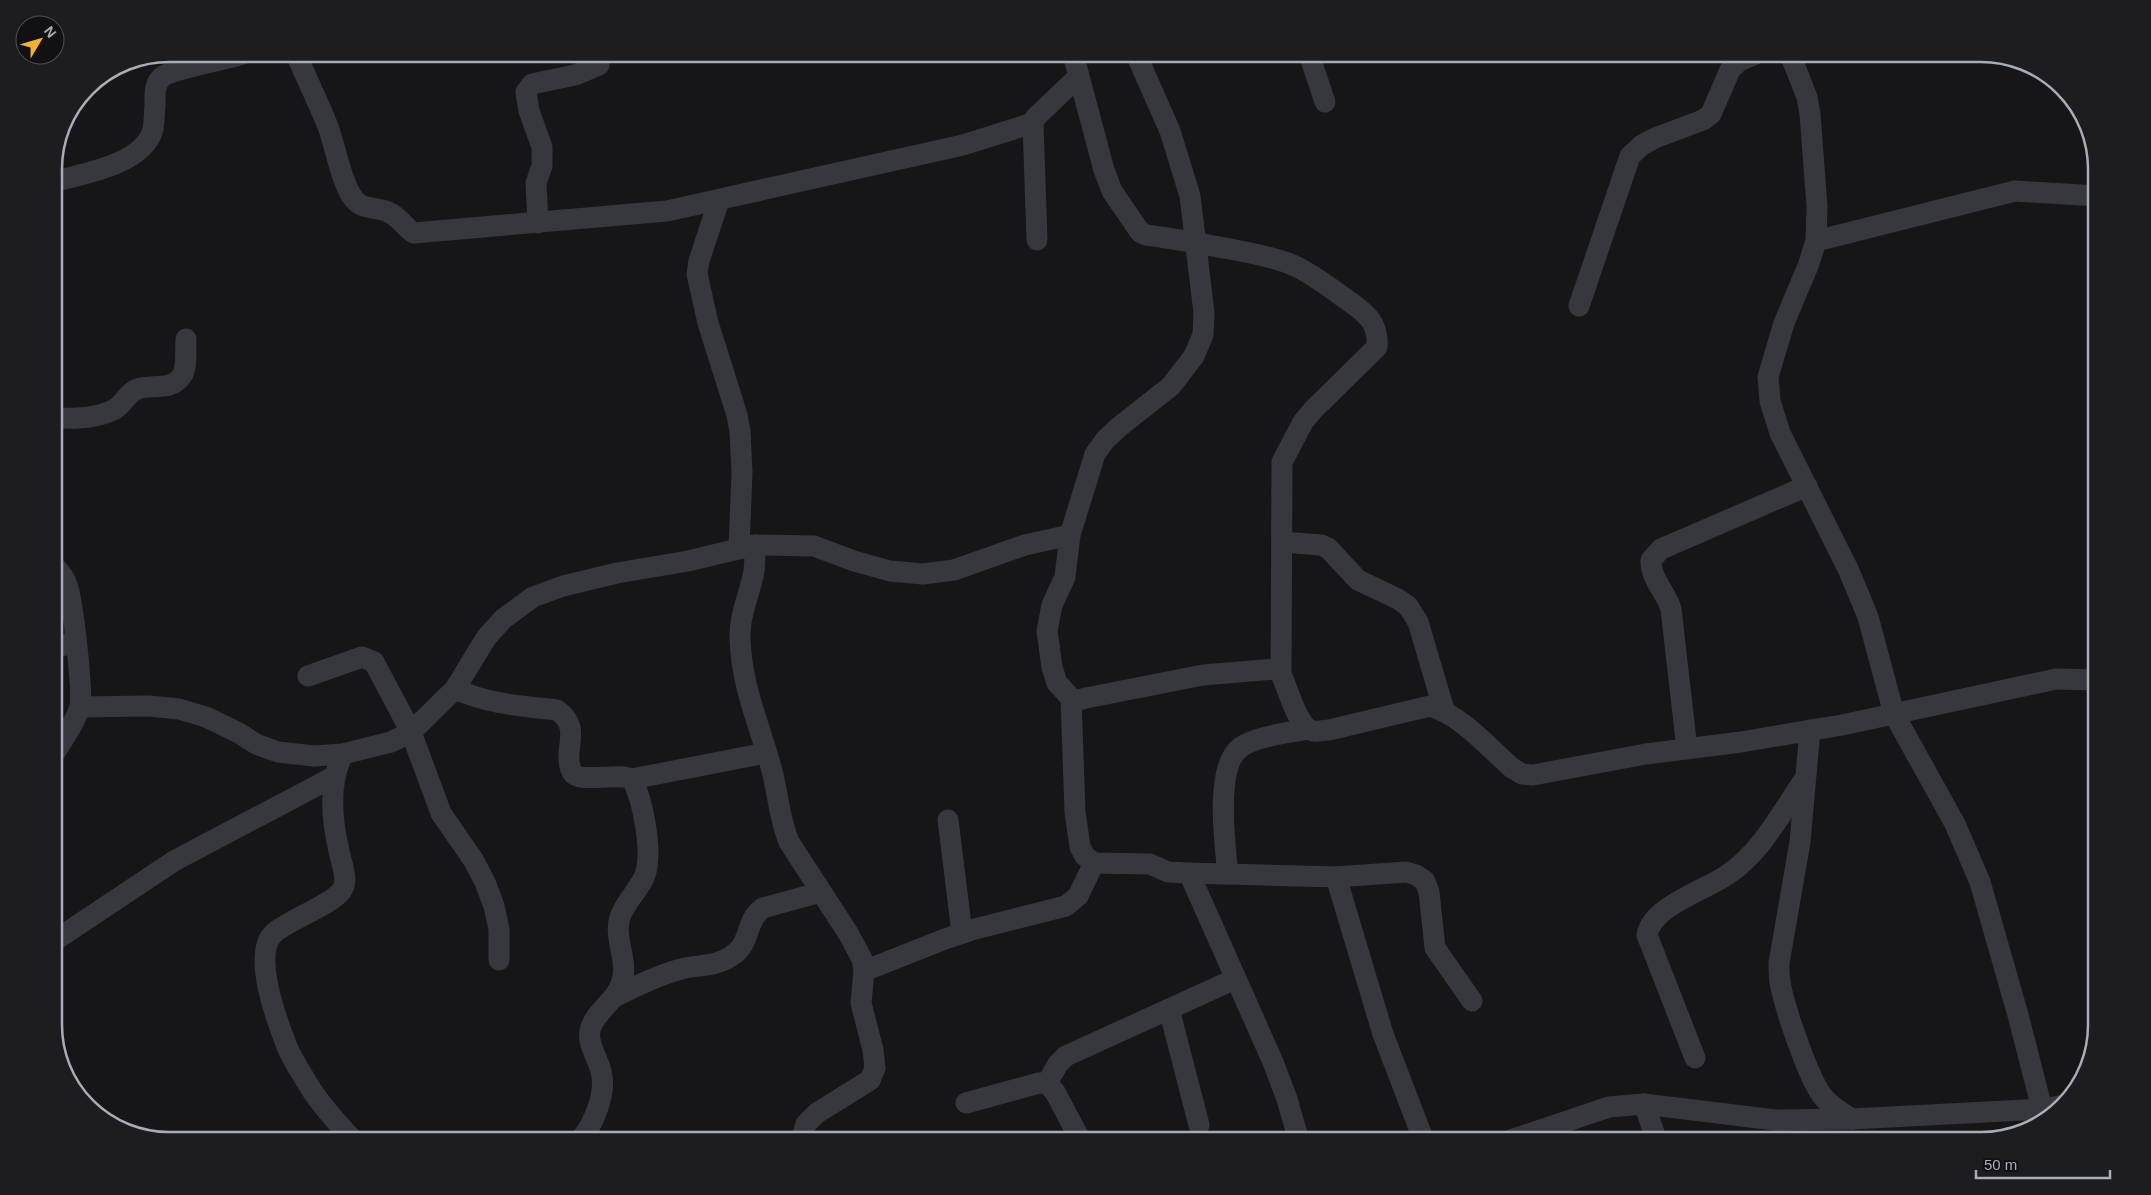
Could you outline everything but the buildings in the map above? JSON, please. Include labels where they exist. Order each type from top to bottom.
[{"type":"street","points":[[63,179],[114,164],[134,155],[143,148],[152,134],[156,84],[163,77],[174,71],[212,63]]},
{"type":"street","points":[[300,63],[327,124],[347,186],[354,200],[367,208],[387,210],[399,217],[405,228],[414,233],[667,211],[963,145],[1033,123]]},
{"type":"street","points":[[1075,63],[1109,184],[1132,223],[1140,232],[1146,235],[1195,242],[1276,259],[1294,266],[1308,273],[1361,309],[1371,319],[1378,336],[1377,347],[1370,356],[1313,410],[1303,422],[1282,462],[1281,674],[1297,714],[1308,729]]},
{"type":"street","points":[[1140,63],[1170,131],[1190,196],[1204,313],[1203,335],[1194,356],[1171,386],[1119,427],[1095,454],[1070,535],[1065,577],[1052,605],[1047,631],[1052,667],[1057,683],[1062,690],[1071,698],[1078,700],[1203,675],[1267,669],[1275,669],[1281,674]]},
{"type":"street","points":[[1312,63],[1325,102]]},
{"type":"street","points":[[1579,306],[1630,156],[1642,145],[1655,138],[1703,120],[1711,114],[1730,70],[1737,63]]},
{"type":"street","points":[[1794,63],[1807,97],[1810,114],[1817,206],[1816,241],[1808,266],[1784,323],[1768,377],[1770,401],[1780,433],[1849,570],[1868,616],[1894,714],[1955,824],[1980,882],[2049,1108]]},
{"type":"street","points":[[538,223],[536,183],[542,166],[542,147],[528,111],[526,92],[532,84],[575,74],[599,65]]},
{"type":"street","points":[[1037,240],[1033,123],[1036,117],[1079,76]]},
{"type":"street","points":[[1816,241],[2016,191],[2088,195]]},
{"type":"street","points":[[719,200],[699,261],[697,274],[708,323],[737,414],[740,431],[747,546],[754,572],[742,616],[740,637],[743,671],[771,766],[788,842],[848,933],[862,959],[864,971],[861,1003],[873,1050],[875,1068],[870,1080],[817,1113],[806,1124],[804,1132]]},
{"type":"street","points":[[63,418],[97,416],[115,409],[128,395],[137,389],[172,384],[181,378],[184,368],[186,339]]},
{"type":"street","points":[[1687,749],[1671,610],[1668,600],[1650,568],[1651,560],[1661,549],[1807,486]]},
{"type":"street","points":[[80,707],[149,706],[179,709],[206,717],[239,733],[256,744],[278,752],[314,756],[343,754],[391,742],[411,732],[456,689],[486,638],[503,619],[533,597],[563,586],[617,573],[688,561],[747,546],[814,546],[854,561],[890,571],[923,574],[954,570],[1025,545],[1070,535]]},
{"type":"street","points":[[1282,542],[1321,545],[1328,548],[1358,580],[1398,599],[1408,606],[1418,622],[1444,710]]},
{"type":"street","points":[[63,578],[67,583],[71,598],[80,707],[63,740]]},
{"type":"street","points":[[63,645],[75,640]]},
{"type":"street","points":[[308,676],[362,657],[374,662],[411,732],[441,813],[474,861],[485,882],[494,906],[499,929],[499,960]]},
{"type":"street","points":[[1228,874],[1222,818],[1228,768],[1234,753],[1250,742],[1308,729],[1315,731],[1329,730],[1430,706],[1444,710],[1456,718],[1512,768],[1522,774],[1534,775],[1646,754],[1810,730],[2056,679],[2088,680]]},
{"type":"street","points":[[456,689],[476,698],[556,710],[564,715],[569,723],[570,766],[572,774],[579,779],[623,775],[632,779],[766,753]]},
{"type":"street","points":[[1071,698],[1075,812],[1080,847],[1085,856],[1094,863],[1144,863],[1168,872],[1189,873],[1336,878],[1406,872],[1416,875],[1424,880],[1429,892],[1435,948],[1472,1001]]},
{"type":"street","points":[[1810,730],[1800,842],[1779,963],[1780,981],[1786,1006],[1812,1079],[1823,1097],[1833,1107],[1852,1119]]},
{"type":"street","points":[[343,754],[335,776],[335,830],[345,880],[343,889],[335,897],[283,926],[272,935],[265,947],[264,964],[273,1008],[288,1050],[311,1090],[328,1113],[346,1132]]},
{"type":"street","points":[[63,936],[174,861],[335,776]]},
{"type":"street","points":[[1695,1058],[1647,935],[1648,926],[1663,912],[1726,876],[1742,864],[1763,840],[1805,778]]},
{"type":"street","points":[[586,1132],[599,1104],[603,1084],[589,1032],[594,1022],[614,997],[624,976],[618,934],[620,917],[645,875],[647,860],[644,811],[632,779]]},
{"type":"street","points":[[948,820],[962,933]]},
{"type":"street","points":[[864,971],[962,933],[1066,906],[1078,896],[1094,863]]},
{"type":"street","points":[[1189,873],[1276,1071],[1296,1132]]},
{"type":"street","points":[[1336,878],[1383,1034],[1421,1132]]},
{"type":"street","points":[[614,997],[656,977],[685,968],[713,965],[729,958],[740,949],[748,938],[755,913],[763,908],[821,892]]},
{"type":"street","points":[[1047,1083],[1058,1064],[1066,1056],[1235,979]]},
{"type":"street","points":[[1169,1008],[1199,1125]]},
{"type":"street","points":[[966,1102],[1047,1083]]},
{"type":"street","points":[[1047,1083],[1055,1092],[1075,1132]]},
{"type":"street","points":[[1535,1132],[1609,1107],[1644,1104],[1775,1120],[1852,1119],[2045,1111]]},
{"type":"street","points":[[1644,1104],[1654,1132]]}]
